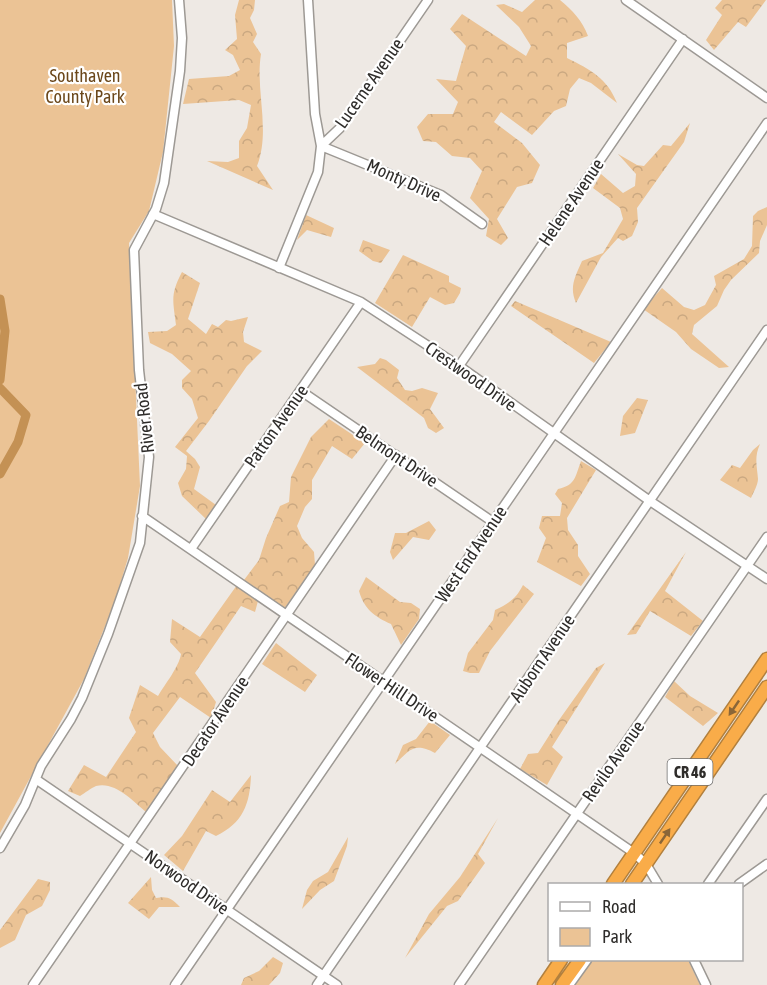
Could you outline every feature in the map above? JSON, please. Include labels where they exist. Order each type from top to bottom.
[{"type":"highway","name":"CR 46","points":[[633,883],[640,859],[767,659]]},
{"type":"highway","name":"CR 46","points":[[615,883],[640,859],[767,687]]},
{"type":"highway","points":[[544,985],[560,961]]},
{"type":"highway","points":[[562,985],[579,961]]},
{"type":"street","name":"River Road","points":[[0,848],[37,780],[41,766],[71,719],[108,634],[140,543],[149,457],[139,370],[134,250],[153,214],[164,183],[179,83],[182,38],[179,0]]},
{"type":"street","points":[[308,0],[315,114],[321,146]]},
{"type":"street","name":"Lucerne Avenue","points":[[279,268],[318,172],[321,146],[340,128],[428,0]]},
{"type":"street","points":[[626,0],[767,98]]},
{"type":"street","name":"Helene Avenue","points":[[459,366],[683,39]]},
{"type":"street","name":"West End Avenue","points":[[175,985],[767,123]]},
{"type":"street","name":"Monty Drive","points":[[321,146],[441,195],[482,224]]},
{"type":"street","name":"Crestwood Drive","points":[[153,214],[361,302],[459,366],[650,501],[767,579]]},
{"type":"street","name":"Patton Avenue","points":[[191,549],[361,302]]},
{"type":"street","name":"Auborn Avenue","points":[[317,985],[767,330]]},
{"type":"street","name":"Belmont Drive","points":[[301,391],[493,522]]},
{"type":"street","name":"Decator Avenue","points":[[33,985],[396,455]]},
{"type":"street","name":"Flower Hill Drive","points":[[142,516],[640,859]]},
{"type":"street","name":"Revilo Avenue","points":[[459,985],[767,537]]},
{"type":"street","name":"Norwood Drive","points":[[37,780],[337,985]]},
{"type":"street","points":[[709,883],[767,799]]},
{"type":"street","points":[[640,859],[657,883]]},
{"type":"street","points":[[742,883],[767,864]]},
{"type":"street","points":[[550,985],[567,961]]},
{"type":"street","points":[[569,985],[586,961]]},
{"type":"street","points":[[694,961],[706,985]]},
{"type":"green space","name":"Southaven County Park","points":[[0,0],[172,0],[174,46],[163,152],[149,211],[129,243],[140,486],[128,558],[115,601],[84,679],[0,833]]},
{"type":"green space","points":[[239,0],[255,0],[250,18],[257,34],[253,42],[261,54],[263,124],[263,139],[257,166],[273,190],[207,161],[228,162],[239,158],[239,141],[247,128],[251,105],[239,100],[183,104],[189,79],[229,76],[240,70],[233,55],[225,50],[237,39],[235,15]]},
{"type":"green space","points":[[535,0],[560,0],[577,16],[588,36],[567,43],[567,58],[603,81],[617,103],[591,83],[579,78],[570,89],[566,106],[554,111],[532,135],[501,112],[494,122],[522,143],[540,165],[532,183],[517,187],[497,219],[508,238],[501,245],[486,236],[489,219],[470,198],[482,171],[470,158],[452,156],[436,142],[423,141],[417,127],[428,114],[453,114],[458,102],[436,79],[456,81],[466,46],[450,29],[462,14],[526,56],[531,46],[519,27],[496,5],[504,4],[522,12]]},
{"type":"green space","points":[[722,0],[766,0],[746,27],[738,22],[714,50],[706,40],[722,15],[715,8]]},
{"type":"green space","points":[[690,123],[684,142],[637,208],[638,222],[632,236],[623,241],[618,238],[601,257],[576,303],[573,287],[582,261],[603,253],[623,219],[620,208],[593,188],[601,174],[623,193],[635,186],[636,174],[618,154],[637,165],[644,166],[663,145],[671,146]]},
{"type":"green space","points":[[767,207],[767,225],[760,241],[759,253],[731,280],[717,306],[694,325],[692,334],[729,367],[719,368],[691,349],[676,332],[643,309],[662,288],[684,307],[694,310],[705,305],[716,285],[714,276],[744,259],[752,246],[753,216]]},
{"type":"green space","points":[[306,215],[334,228],[331,237],[307,230],[297,240]]},
{"type":"green space","points":[[363,240],[390,250],[381,263],[373,261],[359,251]]},
{"type":"green space","points":[[403,255],[449,276],[449,282],[461,288],[454,303],[445,305],[430,297],[412,327],[375,303]]},
{"type":"green space","points":[[182,272],[200,283],[188,319],[206,334],[212,324],[218,327],[226,320],[248,317],[243,332],[244,342],[262,351],[247,366],[186,451],[200,467],[194,489],[216,505],[206,519],[182,496],[178,483],[186,469],[187,456],[175,447],[198,418],[192,399],[182,388],[182,380],[191,371],[172,354],[150,343],[148,332],[167,331],[176,325],[173,298]]},
{"type":"green space","points":[[515,301],[611,342],[594,363],[511,306]]},
{"type":"green space","points":[[380,358],[399,370],[397,378],[405,390],[412,391],[422,388],[438,393],[430,409],[444,428],[436,433],[428,428],[424,418],[357,367],[375,364]]},
{"type":"green space","points":[[637,398],[648,400],[635,433],[620,436],[623,416]]},
{"type":"green space","points":[[329,419],[365,443],[352,459],[332,446],[312,480],[312,499],[305,507],[297,526],[302,538],[314,552],[315,565],[284,609],[244,580],[259,560],[280,506],[289,502],[291,477],[311,437]]},
{"type":"green space","points":[[760,444],[756,457],[758,481],[751,498],[720,480],[732,465],[740,468]]},
{"type":"green space","points":[[581,461],[596,470],[567,518],[568,530],[578,545],[578,556],[590,574],[581,586],[537,562],[546,538],[539,528],[542,516],[560,516],[562,503],[555,494],[558,489],[572,483]]},
{"type":"green space","points":[[429,521],[436,530],[429,540],[413,537],[393,560],[390,552],[395,533],[406,533]]},
{"type":"green space","points":[[686,552],[665,591],[703,621],[691,636],[650,611],[636,634],[627,635]]},
{"type":"green space","points":[[366,577],[400,602],[411,603],[420,609],[419,619],[401,645],[391,624],[375,615],[364,603],[359,591]]},
{"type":"green space","points":[[237,585],[258,601],[255,612],[241,606],[195,673],[216,702],[211,718],[180,697],[153,733],[160,747],[178,766],[146,812],[123,793],[110,786],[96,786],[80,796],[68,791],[84,765],[106,777],[136,732],[129,718],[140,685],[158,696],[178,664],[181,654],[170,642],[172,619],[200,637]]},
{"type":"green space","points":[[523,585],[534,594],[490,651],[479,673],[463,671],[468,653],[493,620],[495,610],[504,606],[518,594]]},
{"type":"green space","points":[[276,643],[317,675],[305,692],[262,664]]},
{"type":"green space","points":[[605,663],[552,747],[563,757],[547,785],[520,769],[528,754],[538,753],[596,668]]},
{"type":"green space","points":[[674,681],[690,696],[718,713],[703,726],[665,697]]},
{"type":"green space","points":[[430,721],[450,735],[435,753],[422,748],[413,749],[395,764],[403,745],[416,739]]},
{"type":"green space","points":[[251,775],[247,804],[239,819],[216,836],[206,831],[183,871],[164,855],[182,836],[212,790],[230,802]]},
{"type":"green space","points":[[498,818],[478,854],[485,863],[458,901],[447,906],[405,958],[429,914],[460,877]]},
{"type":"green space","points":[[348,837],[334,881],[320,890],[302,909],[307,890],[313,881],[328,872]]},
{"type":"green space","points":[[151,877],[152,890],[156,898],[169,898],[180,907],[159,907],[149,919],[128,903]]},
{"type":"green space","points":[[38,879],[50,882],[50,890],[42,906],[26,915],[15,940],[0,948],[0,930]]},
{"type":"green space","points":[[273,957],[283,963],[280,973],[269,985],[241,985],[244,978],[259,971]]},
{"type":"green space","points":[[591,961],[688,961],[700,985],[575,985]]},
{"type":"waterway","points":[[0,299],[5,331],[0,380]]},
{"type":"waterway","points":[[0,388],[26,415],[18,442],[0,474]]}]
